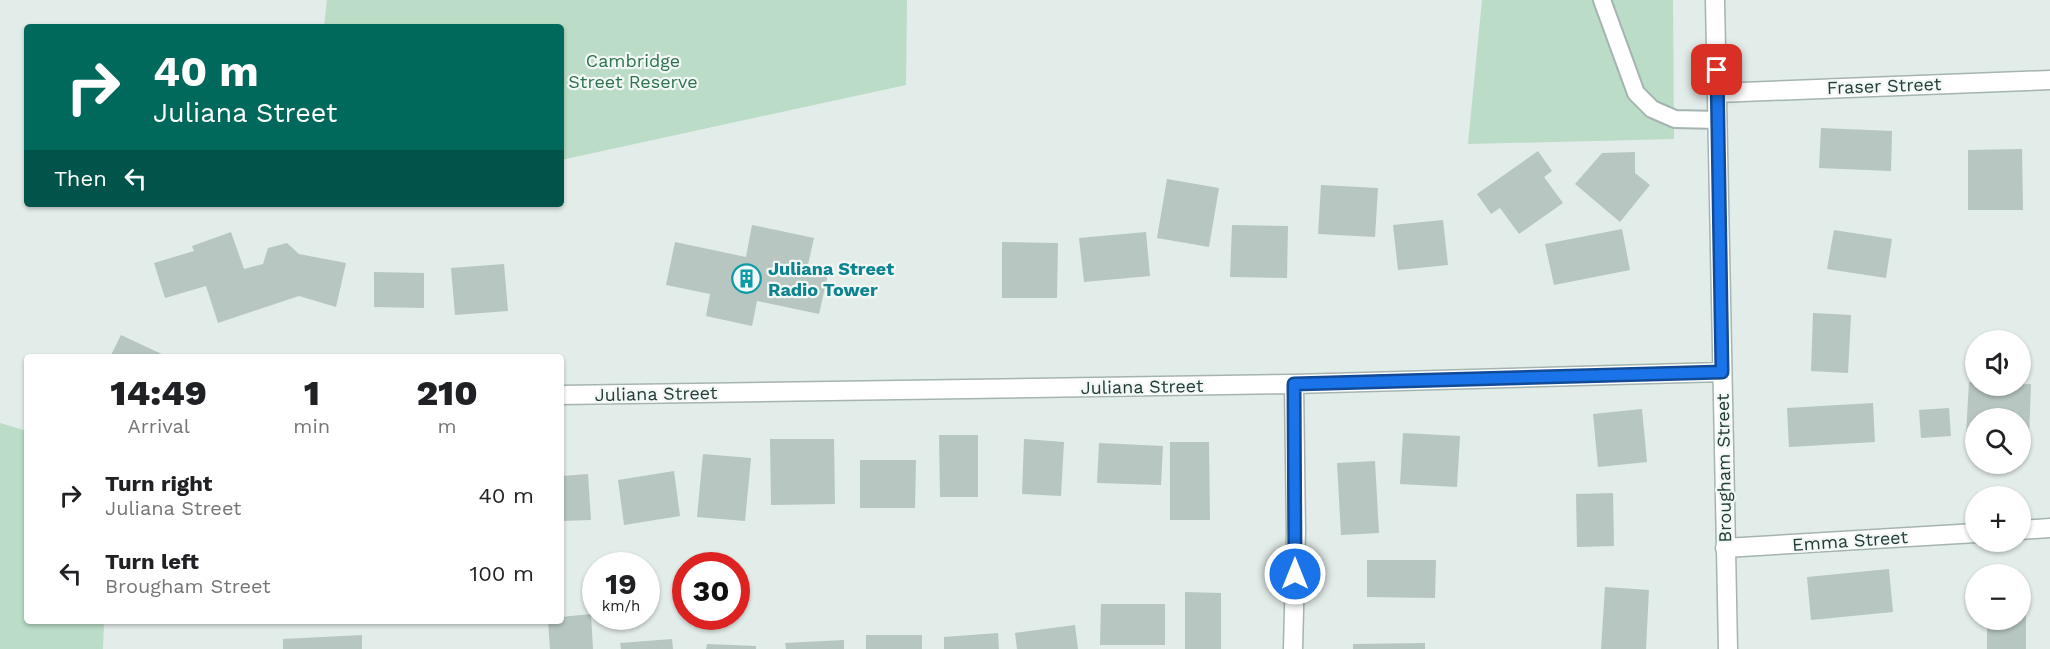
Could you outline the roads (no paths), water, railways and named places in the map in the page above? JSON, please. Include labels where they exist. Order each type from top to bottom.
[{"type":"street","name":"Brougham Street","points":[[1715,0],[1728,649]]},
{"type":"street","name":"Fraser Street","points":[[1717,93],[2050,80]]},
{"type":"street","name":"Juliana Street","points":[[564,395],[1294,384],[1722,372]]},
{"type":"street","points":[[1293,649],[1296,531],[1294,384]]},
{"type":"street","points":[[2031,529],[2050,528]]},
{"type":"street","name":"Emma Street","points":[[1725,548],[1965,534]]},
{"type":"lane","points":[[1602,0],[1636,93],[1652,109],[1675,119],[1718,120]]},
{"type":"place","name":"Juliana Street Radio Tower","points":[[747,279]]},
{"type":"park label","name":"Cambridge Street Reserve","points":[[633,71]]}]
